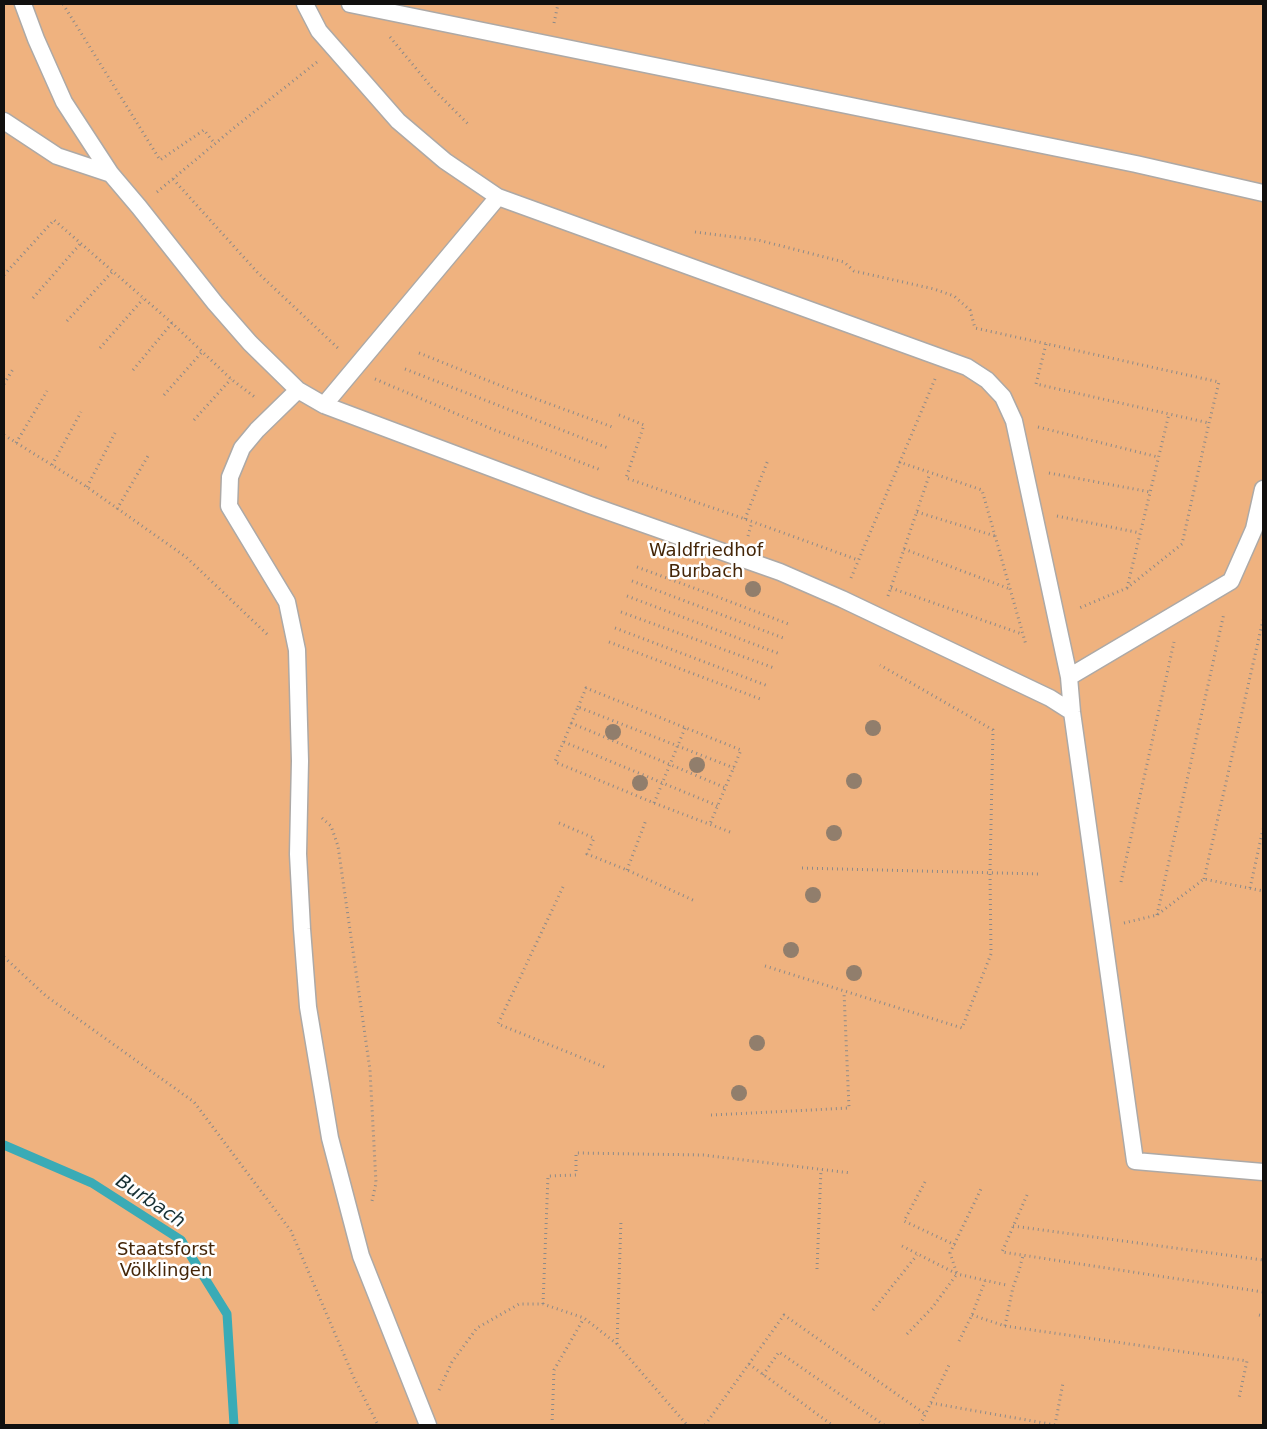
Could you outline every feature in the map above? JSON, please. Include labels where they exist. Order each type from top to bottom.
[{"type":"lane","points":[[23,4],[36,39],[64,102],[111,174],[250,343],[298,390],[324,405],[590,505],[780,572],[842,599],[1050,698],[1072,712]]},
{"type":"lane","points":[[305,4],[320,31],[398,121],[445,160],[498,197],[967,367],[987,380],[1003,397],[1014,421],[1069,678],[1072,712],[1135,1161],[1263,1172]]},
{"type":"lane","points":[[358,6],[1136,164],[1263,194]]},
{"type":"lane","points":[[4,121],[57,156],[111,174]]},
{"type":"lane","points":[[324,405],[350,363],[498,197]]},
{"type":"lane","points":[[298,390],[257,430],[242,448],[230,477],[229,506],[287,602],[297,650],[300,761],[298,854],[308,1007],[330,1138],[361,1256],[427,1422]]},
{"type":"lane","points":[[1069,678],[1231,581],[1259,530],[1263,489]]},
{"type":"path","points":[[63,4],[160,160],[204,130],[215,144]]},
{"type":"path","points":[[358,6],[433,89],[470,126]]},
{"type":"path","points":[[139,207],[334,48]]},
{"type":"path","points":[[173,179],[258,273],[350,363],[492,429],[601,470]]},
{"type":"path","points":[[4,275],[54,220],[172,323],[231,379],[275,412]]},
{"type":"path","points":[[695,232],[758,240],[844,262],[854,271],[934,289],[954,296],[970,310],[975,328],[1219,382],[1182,544],[1127,588],[1056,617]]},
{"type":"path","points":[[33,298],[81,243]]},
{"type":"path","points":[[67,321],[112,272]]},
{"type":"path","points":[[100,348],[143,298]]},
{"type":"path","points":[[132,370],[172,323]]},
{"type":"path","points":[[1046,344],[1036,384],[1209,423]]},
{"type":"path","points":[[164,395],[202,352]]},
{"type":"path","points":[[419,353],[615,428]]},
{"type":"path","points":[[842,599],[944,358]]},
{"type":"path","points":[[4,384],[13,369]]},
{"type":"path","points":[[405,369],[608,448]]},
{"type":"path","points":[[194,420],[231,379]]},
{"type":"path","points":[[16,443],[47,391]]},
{"type":"path","points":[[52,465],[81,412]]},
{"type":"path","points":[[1127,588],[1169,414]]},
{"type":"path","points":[[619,415],[644,425],[626,478],[858,560]]},
{"type":"path","points":[[1014,421],[1158,458]]},
{"type":"path","points":[[87,487],[115,433]]},
{"type":"path","points":[[4,435],[87,487],[186,557],[272,639],[297,650]]},
{"type":"path","points":[[117,509],[148,456]]},
{"type":"path","points":[[745,519],[768,460]]},
{"type":"path","points":[[899,462],[982,490],[1026,645]]},
{"type":"path","points":[[1024,473],[1042,472],[1150,492]]},
{"type":"path","points":[[880,618],[930,473]]},
{"type":"path","points":[[917,512],[995,536]]},
{"type":"path","points":[[1034,516],[1055,516],[1140,533]]},
{"type":"path","points":[[746,540],[752,522]]},
{"type":"path","points":[[904,549],[1010,589]]},
{"type":"path","points":[[637,567],[790,625]]},
{"type":"path","points":[[632,581],[786,639]]},
{"type":"path","points":[[891,588],[1022,634]]},
{"type":"path","points":[[627,596],[780,654]]},
{"type":"path","points":[[1157,915],[1226,604]]},
{"type":"path","points":[[1120,888],[1181,611]]},
{"type":"path","points":[[621,612],[774,668]]},
{"type":"path","points":[[1102,929],[1157,915],[1204,879],[1263,620]]},
{"type":"path","points":[[615,628],[768,686]]},
{"type":"path","points":[[609,642],[763,700]]},
{"type":"path","points":[[765,966],[962,1028],[991,954],[990,872],[993,730],[880,665]]},
{"type":"path","points":[[710,824],[741,750],[586,688],[556,762],[654,803],[730,832]]},
{"type":"path","points":[[578,707],[734,768]]},
{"type":"path","points":[[571,723],[726,788]]},
{"type":"path","points":[[654,803],[684,728]]},
{"type":"path","points":[[564,742],[718,806]]},
{"type":"path","points":[[299,796],[331,826],[338,846],[370,1070],[376,1183],[370,1210]]},
{"type":"path","points":[[627,870],[646,820]]},
{"type":"path","points":[[559,823],[594,838],[587,854],[695,901]]},
{"type":"path","points":[[1250,888],[1263,829]]},
{"type":"path","points":[[802,868],[1041,874]]},
{"type":"path","points":[[1204,879],[1263,891]]},
{"type":"path","points":[[563,886],[498,1024],[606,1068]]},
{"type":"path","points":[[4,957],[46,996],[194,1102],[291,1231],[354,1378],[378,1425]]},
{"type":"path","points":[[710,1115],[849,1108],[844,992]]},
{"type":"path","points":[[543,1304],[548,1176],[576,1175],[576,1153],[703,1155],[851,1173]]},
{"type":"path","points":[[817,1269],[821,1169]]},
{"type":"path","points":[[925,1182],[904,1221],[955,1245]]},
{"type":"path","points":[[957,1274],[950,1253],[981,1190]]},
{"type":"path","points":[[1028,1195],[1002,1252],[1263,1292]]},
{"type":"path","points":[[617,1344],[621,1219]]},
{"type":"path","points":[[1013,1226],[1263,1260]]},
{"type":"path","points":[[902,1246],[957,1274],[1006,1285]]},
{"type":"path","points":[[873,1310],[917,1254]]},
{"type":"path","points":[[1005,1326],[1013,1287],[1023,1256]]},
{"type":"path","points":[[907,1334],[932,1308],[957,1274]]},
{"type":"path","points":[[959,1341],[972,1315],[985,1281]]},
{"type":"path","points":[[427,1422],[452,1362],[478,1328],[519,1304],[543,1304],[584,1318],[617,1344],[687,1425]]},
{"type":"path","points":[[705,1425],[784,1315],[925,1414]]},
{"type":"path","points":[[972,1315],[1005,1326],[1247,1361],[1239,1398]]},
{"type":"path","points":[[1259,1315],[1263,1316]]},
{"type":"path","points":[[552,1425],[554,1370],[584,1318]]},
{"type":"path","points":[[763,1375],[780,1352],[884,1425]]},
{"type":"path","points":[[749,1364],[832,1425]]},
{"type":"path","points":[[920,1425],[949,1365]]},
{"type":"path","points":[[931,1402],[1055,1425],[1063,1383]]},
{"type":"green space","name":"Waldfriedhof Burbach","points":[[4,4],[1263,4],[1263,1425],[4,1425]]},
{"type":"waterway","name":"Burbach","points":[[4,1145],[92,1183],[181,1240],[227,1314],[234,1425]]},
{"type":"park label","name":"Staatsforst Völklingen","points":[[166,1260]]}]
